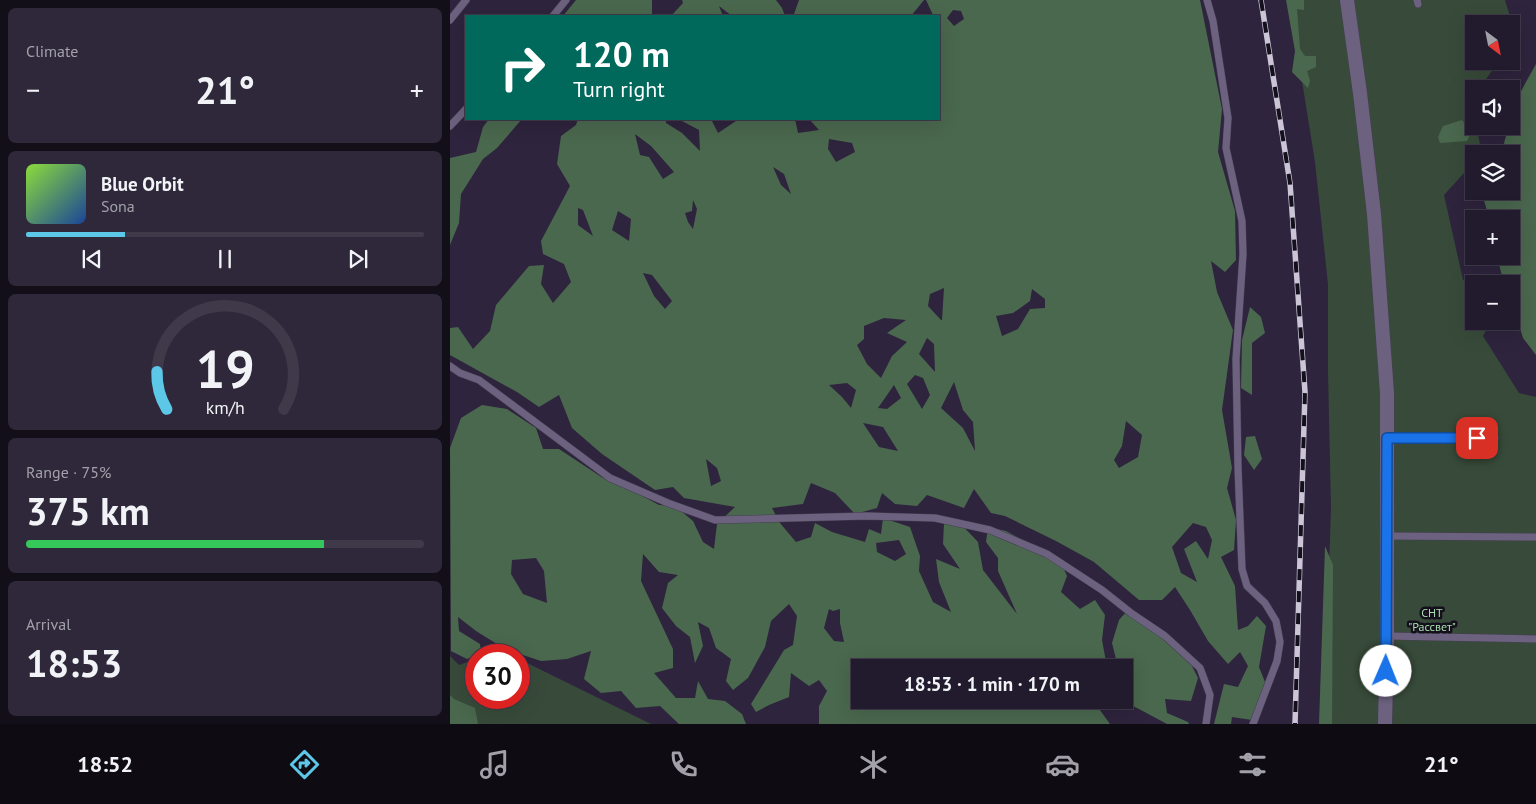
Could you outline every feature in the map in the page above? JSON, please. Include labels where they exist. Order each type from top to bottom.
[{"type":"street","points":[[1347,0],[1374,214],[1386,393],[1386,724]]},
{"type":"lane","points":[[450,20],[466,0]]},
{"type":"lane","points":[[554,15],[566,0]]},
{"type":"lane","points":[[1207,0],[1213,21],[1228,118],[1226,148],[1242,221],[1243,254],[1236,359],[1242,569],[1246,586],[1265,603],[1276,621],[1280,642],[1277,661],[1253,724]]},
{"type":"lane","points":[[450,126],[465,109]]},
{"type":"lane","points":[[450,366],[460,373],[479,380],[610,478],[668,503],[715,520],[867,516],[935,518],[990,530],[1047,554],[1102,590],[1164,636],[1200,668],[1210,695],[1206,724]]},
{"type":"lane","points":[[1387,438],[1495,438]]},
{"type":"lane","points":[[1387,536],[1536,537]]},
{"type":"lane","points":[[1387,636],[1536,639]]},
{"type":"green space","points":[[576,0],[652,0],[651,15],[564,15]]},
{"type":"green space","points":[[682,0],[776,0],[785,15],[731,15],[719,6],[723,15],[672,15],[683,3]]},
{"type":"green space","points":[[799,0],[924,0],[912,15],[794,14]]},
{"type":"green space","points":[[926,0],[1200,0],[1222,109],[1218,152],[1235,211],[1236,260],[1225,272],[1211,261],[1217,292],[1233,330],[1222,410],[1232,468],[1227,488],[1236,520],[1234,550],[1221,557],[1235,586],[1238,630],[1248,626],[1257,616],[1266,626],[1259,667],[1265,682],[1252,720],[1232,717],[1231,724],[1214,724],[1224,684],[1238,687],[1248,666],[1240,652],[1228,664],[1208,641],[1175,587],[1162,600],[1139,600],[1094,562],[1005,516],[991,513],[974,489],[964,508],[927,495],[917,506],[895,504],[882,493],[877,508],[855,514],[835,493],[811,483],[803,504],[772,508],[780,523],[796,542],[811,537],[815,523],[832,532],[865,542],[869,529],[881,534],[883,518],[910,527],[920,556],[919,571],[933,602],[951,612],[939,582],[936,559],[960,569],[943,544],[944,523],[956,519],[978,542],[983,570],[1017,614],[998,571],[998,558],[986,542],[988,527],[1006,531],[1060,560],[1067,576],[1061,592],[1080,609],[1095,600],[1105,615],[1102,640],[1106,659],[851,659],[851,709],[1099,709],[1110,724],[819,724],[819,706],[827,691],[819,680],[809,686],[791,673],[789,697],[756,712],[751,704],[784,650],[793,645],[797,616],[789,604],[771,621],[765,647],[748,678],[733,690],[726,681],[731,659],[716,648],[709,628],[698,622],[703,646],[695,663],[690,637],[676,626],[662,608],[668,583],[678,575],[659,572],[643,554],[641,581],[673,649],[673,668],[654,673],[676,698],[695,698],[698,681],[708,699],[725,701],[742,714],[746,724],[679,724],[660,706],[636,708],[621,691],[601,693],[584,679],[591,651],[567,659],[541,661],[530,657],[530,644],[497,644],[458,617],[459,631],[480,644],[465,644],[465,658],[451,651],[450,448],[461,418],[482,405],[507,409],[536,428],[543,449],[559,449],[603,478],[620,479],[626,487],[659,505],[675,506],[693,521],[703,542],[714,549],[717,524],[735,507],[684,498],[673,487],[655,490],[602,454],[572,428],[559,395],[539,407],[517,392],[450,355],[450,328],[458,327],[473,349],[490,331],[496,305],[529,266],[544,265],[541,284],[553,303],[571,282],[564,264],[543,254],[541,241],[570,186],[557,164],[561,136],[576,125],[578,120],[666,120],[666,123],[682,133],[700,151],[699,130],[682,120],[712,120],[718,133],[738,120],[795,120],[798,133],[819,130],[810,120],[940,120],[940,15],[933,15]],"holes":[[[953,10],[961,11],[964,19],[954,26],[947,18]],[[635,134],[651,146],[674,172],[663,179],[649,157],[640,155]],[[829,139],[852,143],[855,152],[836,162],[828,149]],[[773,167],[784,174],[791,194],[781,185]],[[693,200],[697,209],[693,229],[685,213],[692,211]],[[578,208],[583,210],[593,236],[578,225]],[[618,211],[631,219],[629,241],[612,230]],[[643,273],[652,275],[672,301],[665,309],[654,296]],[[944,288],[942,320],[928,306],[930,294]],[[1032,289],[1045,299],[1045,308],[1030,309],[1018,329],[1002,336],[996,316],[1013,313],[1030,301]],[[884,318],[906,320],[887,333],[907,342],[892,356],[881,378],[867,364],[857,345],[864,339],[864,326]],[[927,338],[934,344],[935,372],[919,354]],[[915,375],[923,378],[930,395],[922,409],[907,384]],[[954,382],[963,410],[973,422],[975,451],[963,428],[941,408]],[[847,383],[856,390],[851,408],[829,385]],[[894,385],[901,398],[887,409],[878,408]],[[1126,421],[1142,435],[1138,457],[1119,468],[1114,460],[1122,446]],[[863,423],[883,427],[898,451],[879,447]],[[706,459],[717,468],[721,481],[711,486]],[[1193,523],[1206,527],[1212,540],[1208,559],[1196,541],[1184,549],[1197,582],[1181,573],[1172,547]],[[899,540],[906,554],[895,561],[877,552],[876,543]],[[536,558],[544,571],[547,603],[523,594],[511,574],[512,560]],[[829,609],[833,611],[840,609],[840,623],[844,642],[834,641],[824,628]]]},
{"type":"green space","points":[[1286,0],[1304,0],[1304,10],[1297,9],[1300,49],[1305,56],[1316,56],[1316,67],[1307,71],[1310,81],[1308,88],[1292,72],[1295,51]]},
{"type":"green space","name":"СНТ \"Рассвет\"","points":[[1289,0],[1505,0],[1509,15],[1465,15],[1465,70],[1493,70],[1485,80],[1465,80],[1465,135],[1478,135],[1480,145],[1465,145],[1465,172],[1444,195],[1463,280],[1465,280],[1465,330],[1487,330],[1483,336],[1519,393],[1536,397],[1536,724],[1324,724],[1331,508],[1328,284],[1315,162]]},
{"type":"green space","points":[[1536,64],[1536,355],[1523,338],[1520,328],[1520,275],[1502,275],[1499,265],[1520,265],[1520,210],[1487,210],[1484,200],[1520,200],[1520,145],[1505,145],[1504,143],[1506,135],[1520,135],[1520,94]]},
{"type":"green space","points":[[488,120],[521,120],[497,148],[483,159],[461,194],[459,223],[450,245],[450,158],[476,152],[483,127]]},
{"type":"green space","points":[[1462,120],[1465,124],[1465,135],[1470,135],[1467,141],[1440,143],[1438,137],[1443,126]]},
{"type":"green space","points":[[1250,307],[1261,317],[1265,333],[1252,343],[1252,395],[1241,388],[1242,340]]},
{"type":"green space","points":[[1255,436],[1262,459],[1254,470],[1244,455],[1246,437]]},
{"type":"green space","points":[[1325,546],[1333,565],[1332,724],[1319,724]]},
{"type":"green space","points":[[1127,611],[1187,656],[1198,678],[1191,701],[1165,699],[1167,713],[1189,724],[1167,724],[1133,706],[1133,659],[1116,659],[1112,643],[1119,620]]},
{"type":"green space","points":[[450,656],[459,665],[465,663],[465,709],[530,709],[530,664],[651,724],[450,724]]},
{"type":"green space","points":[[450,695],[465,704],[465,709],[475,709],[478,724],[450,724]]},
{"type":"railway","points":[[1261,0],[1290,183],[1305,392],[1295,724]]},
{"type":"route","points":[[1386,671],[1387,438],[1477,438]]}]
